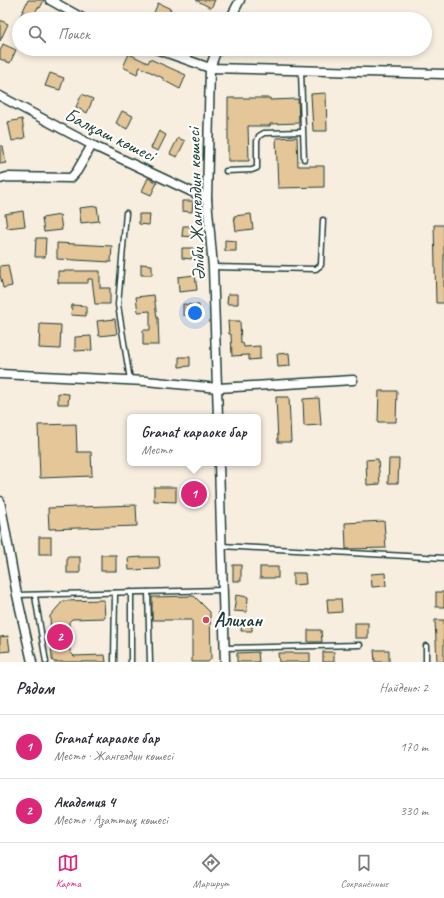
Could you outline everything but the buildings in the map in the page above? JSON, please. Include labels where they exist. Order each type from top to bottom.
[{"type":"street","points":[[50,0],[71,12]]},
{"type":"street","points":[[234,12],[240,0]]},
{"type":"street","points":[[176,56],[210,68],[444,74]]},
{"type":"street","name":"Әліби Жангелдин көшесі","points":[[214,56],[210,68],[207,199],[213,267],[218,414]]},
{"type":"street","name":"Балқаш көшесі","points":[[0,96],[92,145],[207,199]]},
{"type":"street","points":[[0,179],[7,177],[71,178],[77,171],[92,145]]},
{"type":"street","points":[[0,374],[130,380],[218,388],[353,380]]},
{"type":"street","points":[[219,466],[225,662]]},
{"type":"street","points":[[0,501],[17,595],[32,662]]},
{"type":"lane","points":[[301,71],[304,159]]},
{"type":"lane","points":[[226,170],[252,170],[257,168],[259,136],[264,133],[302,132]]},
{"type":"lane","points":[[126,213],[118,305],[130,380]]},
{"type":"lane","points":[[213,267],[316,269],[321,265],[324,220]]},
{"type":"lane","points":[[221,546],[444,558]]},
{"type":"lane","points":[[17,595],[35,596],[222,590]]},
{"type":"lane","points":[[131,592],[131,662]]},
{"type":"lane","points":[[148,592],[150,662]]},
{"type":"lane","points":[[114,662],[115,593]]},
{"type":"lane","points":[[35,596],[46,662]]},
{"type":"lane","points":[[225,648],[360,644]]},
{"type":"lane","points":[[426,646],[426,662]]},
{"type":"place","name":"Granat караоке бар","points":[[194,494]]},
{"type":"place","name":"Алихан","points":[[206,620]]},
{"type":"place","name":"Академия 4","points":[[60,637]]}]
